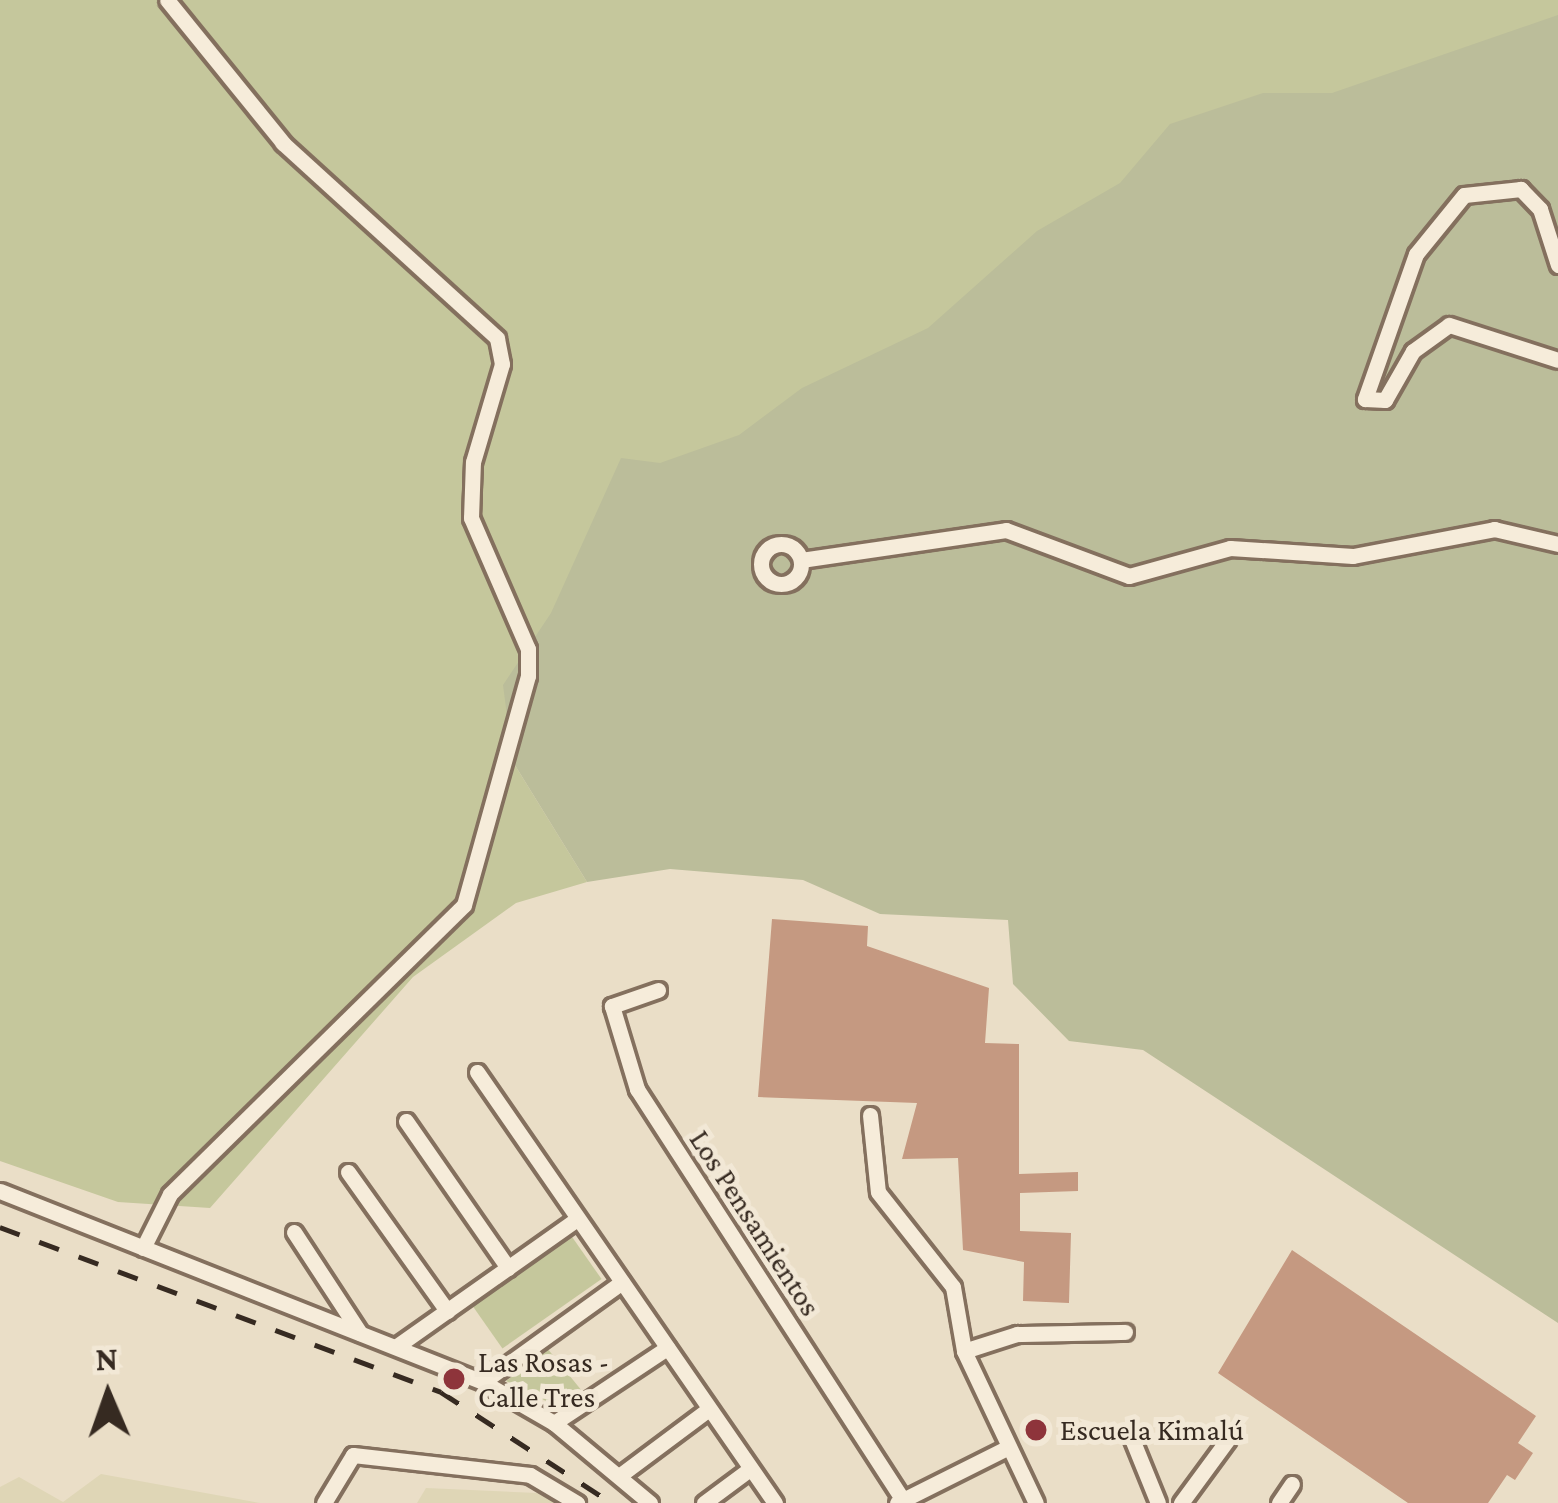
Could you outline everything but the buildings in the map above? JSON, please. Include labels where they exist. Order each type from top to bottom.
[{"type":"street","points":[[143,1248],[170,1194],[464,905],[528,676],[528,649],[471,518],[473,462],[502,364],[497,338],[283,143],[167,0]]},
{"type":"street","points":[[1558,265],[1540,208],[1521,189],[1464,195],[1416,254],[1365,399],[1385,400],[1413,351],[1449,326],[1558,360]]},
{"type":"street","points":[[801,560],[1006,530],[1129,576],[1230,548],[1353,556],[1495,529],[1558,544]]},
{"type":"street","name":"Los Pensamientos","points":[[658,990],[612,1006],[637,1089],[900,1502]]},
{"type":"street","points":[[477,1072],[775,1503]]},
{"type":"street","points":[[870,1115],[878,1192],[953,1287],[964,1351],[1036,1503]]},
{"type":"street","points":[[406,1121],[508,1268]]},
{"type":"street","points":[[348,1172],[448,1311]]},
{"type":"street","points":[[0,1191],[483,1382],[554,1423],[650,1503]]},
{"type":"street","points":[[398,1346],[577,1219]]},
{"type":"street","points":[[294,1232],[360,1333]]},
{"type":"street","points":[[483,1382],[622,1282]]},
{"type":"street","points":[[964,1351],[1017,1334],[1126,1332]]},
{"type":"street","points":[[554,1423],[667,1348]]},
{"type":"street","points":[[619,1476],[709,1409]]},
{"type":"street","points":[[1132,1438],[1158,1503]]},
{"type":"street","points":[[1181,1503],[1228,1439]]},
{"type":"street","points":[[900,1502],[1010,1447]]},
{"type":"street","points":[[324,1503],[353,1455],[530,1475],[577,1503]]},
{"type":"street","points":[[704,1503],[750,1469]]},
{"type":"street","points":[[1279,1503],[1292,1484]]},
{"type":"shaded area","points":[[101,1474],[260,1503],[0,1503],[0,1487],[19,1477],[63,1502]]},
{"type":"shaded area","points":[[426,1488],[537,1493],[557,1503],[417,1503]]},
{"type":"green space","points":[[0,0],[1558,0],[1558,29],[513,762],[587,882],[516,903],[413,977],[210,1208],[118,1202],[0,1161]]},
{"type":"green space","points":[[1558,15],[1558,1323],[1143,1050],[1069,1041],[1013,984],[1008,920],[880,914],[803,880],[670,869],[587,882],[513,762],[503,685],[551,613],[621,458],[660,463],[739,435],[802,388],[928,328],[1037,231],[1120,183],[1170,124],[1263,93],[1332,93]]},
{"type":"green space","points":[[570,1234],[602,1279],[502,1348],[471,1303]]},
{"type":"green space","points":[[547,1348],[582,1391],[560,1408],[506,1381]]},
{"type":"railway","points":[[0,1227],[441,1392],[612,1503]]},
{"type":"place","name":"Las Rosas - Calle Tres","points":[[454,1379]]},
{"type":"place","name":"Escuela Kimalú","points":[[1036,1430]]}]
